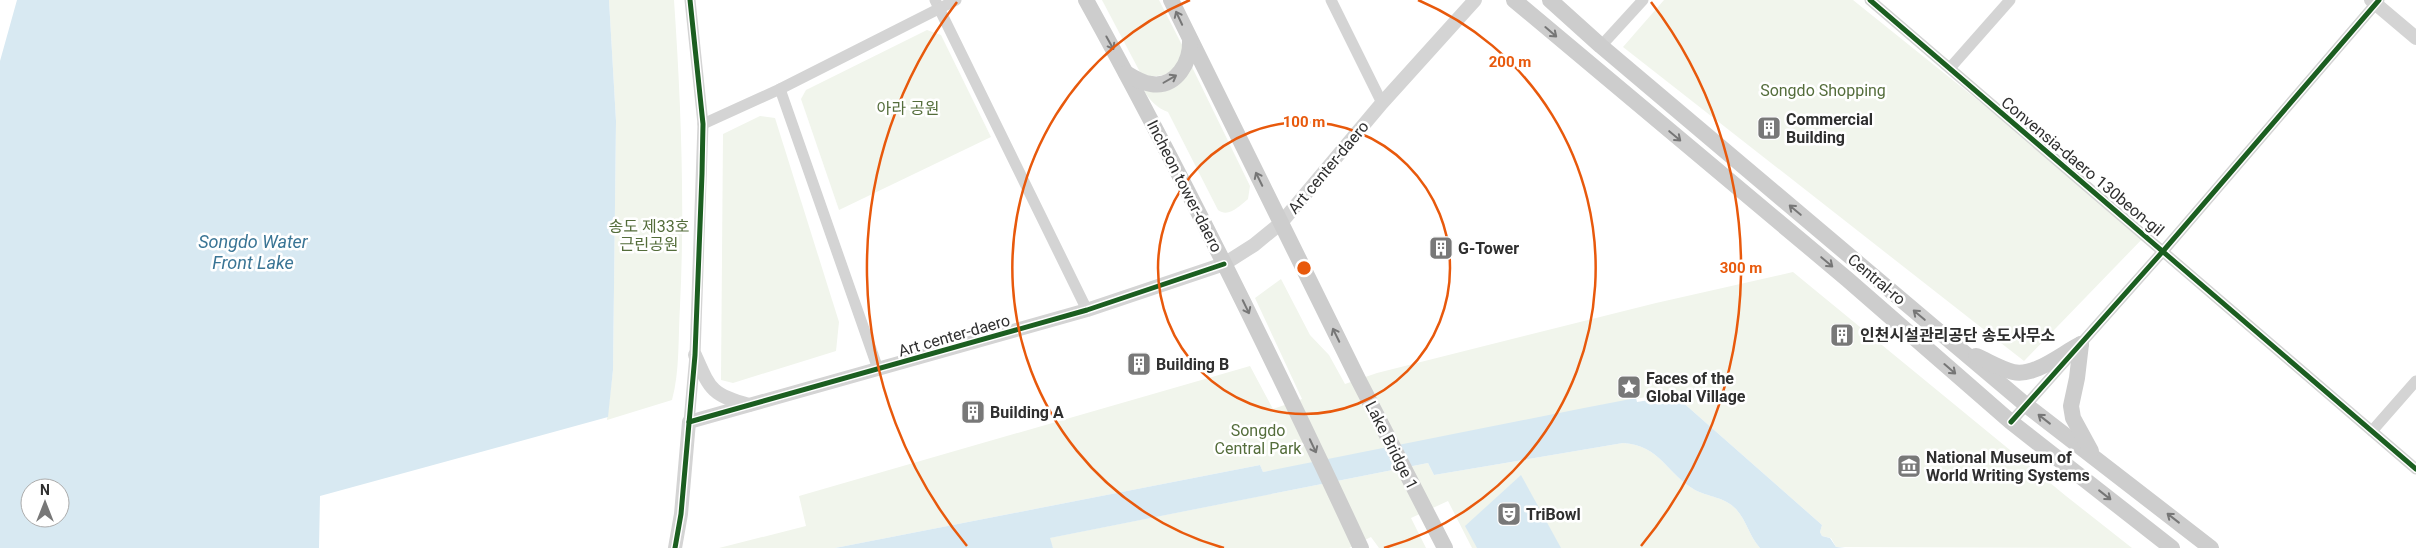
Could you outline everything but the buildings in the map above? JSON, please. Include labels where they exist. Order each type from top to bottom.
[{"type":"main road","name":"Incheon tower-daero","points":[[1086,0],[1126,73],[1224,264],[1360,546]]},
{"type":"main road","points":[[1171,0],[1281,223]]},
{"type":"main road","name":"Central-ro","points":[[1514,0],[1847,279],[2011,422],[2172,548]]},
{"type":"main road","name":"Central-ro","points":[[1550,0],[1601,46],[2026,405],[2211,548]]},
{"type":"main road","points":[[1126,73],[1152,84],[1172,80],[1186,62],[1190,51],[1190,39]]},
{"type":"main road","name":"Lake Bridge 1","points":[[1281,223],[1358,379],[1445,548]]},
{"type":"main road","points":[[1962,350],[2011,371],[2025,373],[2034,371],[2081,344]]},
{"type":"main road","points":[[2081,344],[2071,406],[2073,418],[2097,460]]},
{"type":"street","points":[[675,548],[681,514],[695,355],[703,124],[690,0]]},
{"type":"street","points":[[703,124],[780,89],[937,4],[956,0]]},
{"type":"street","points":[[1331,0],[1382,103]]},
{"type":"street","name":"Art center-daero","points":[[689,422],[1087,310],[1224,264],[1254,245],[1281,223],[1382,103],[1475,0]]},
{"type":"street","points":[[1601,46],[1643,0]]},
{"type":"street","name":"Convensia-daero 130beon-gil","points":[[1870,0],[2164,250],[2416,469]]},
{"type":"street","points":[[1950,68],[2010,0]]},
{"type":"street","points":[[2011,422],[2164,250],[2375,1],[2416,38]]},
{"type":"street","points":[[937,4],[1087,310]]},
{"type":"street","points":[[780,89],[878,369]]},
{"type":"street","points":[[695,355],[707,382],[713,390],[721,396],[750,405]]},
{"type":"street","points":[[2372,431],[2416,380]]},
{"type":"green space","name":"송도 제33호 근린공원","points":[[609,0],[674,0],[679,76],[682,230],[678,354],[675,389],[672,400],[607,420],[613,370],[616,121]]},
{"type":"green space","points":[[1102,0],[1159,0],[1182,45],[1182,54],[1176,67],[1171,72],[1157,76],[1141,74]]},
{"type":"green space","name":"Songdo Shopping","points":[[1664,0],[1853,0],[2146,235],[2024,361],[1623,47]]},
{"type":"green space","name":"아라 공원","points":[[927,30],[941,35],[991,137],[839,210],[801,99],[806,90]]},
{"type":"green space","points":[[1192,67],[1250,186],[1248,199],[1237,208],[1226,213],[1218,210],[1168,112],[1153,103],[1143,88]]},
{"type":"green space","points":[[760,116],[775,118],[839,322],[836,351],[733,383],[721,380],[723,134]]},
{"type":"green space","name":"Songdo Central Park","points":[[1793,272],[2132,548],[1836,547],[1831,538],[1822,536],[1820,532],[1822,525],[1671,392],[1298,466],[1263,472],[1260,465],[835,548],[719,548],[806,526],[799,496],[1250,366],[1273,409],[1302,399],[1255,298],[1281,279],[1310,335],[1329,355],[1345,384],[1377,373],[1656,303]]},
{"type":"green space","points":[[1623,443],[1646,449],[1695,490],[1732,505],[1746,523],[1753,539],[1760,548],[1472,548],[1448,501],[1411,518],[1426,548],[1379,548],[1371,537],[1349,548],[1053,548],[1049,538],[1428,463],[1434,475]]},
{"type":"water","name":"Songdo Water Front Lake","points":[[17,0],[609,0],[616,121],[613,370],[608,417],[320,496],[319,548],[0,548],[0,61]]},
{"type":"water","points":[[1671,392],[1822,525],[1820,532],[1822,536],[1830,538],[1836,547],[1845,548],[1760,548],[1753,539],[1743,518],[1732,505],[1695,490],[1646,449],[1623,443],[1434,475],[1428,463],[1050,538],[1053,548],[835,548],[1260,465],[1263,472],[1636,398],[1637,402],[1655,399],[1655,395]]},
{"type":"water","name":"TriBowl","points":[[1521,475],[1561,548],[1477,548],[1465,526]]},
{"type":"cycle path","points":[[675,548],[681,514],[695,355],[702,174],[703,124],[690,0]]},
{"type":"cycle path","points":[[1870,0],[2416,469]]},
{"type":"cycle path","points":[[2011,422],[2164,250],[2379,0]]},
{"type":"cycle path","points":[[689,422],[1087,310],[1224,264]]},
{"type":"place","name":"Commercial Building","points":[[1769,128]]},
{"type":"place","name":"G-Tower","points":[[1441,248]]},
{"type":"place","name":"인천시설관리공단 송도사무소","points":[[1842,335]]},
{"type":"place","name":"Building B","points":[[1139,364]]},
{"type":"place","name":"Faces of the Global Village","points":[[1629,387]]},
{"type":"place","name":"Building A","points":[[973,412]]},
{"type":"place","name":"National Museum of World Writing Systems","points":[[1909,466]]},
{"type":"place","name":"TriBowl","points":[[1509,514]]}]
